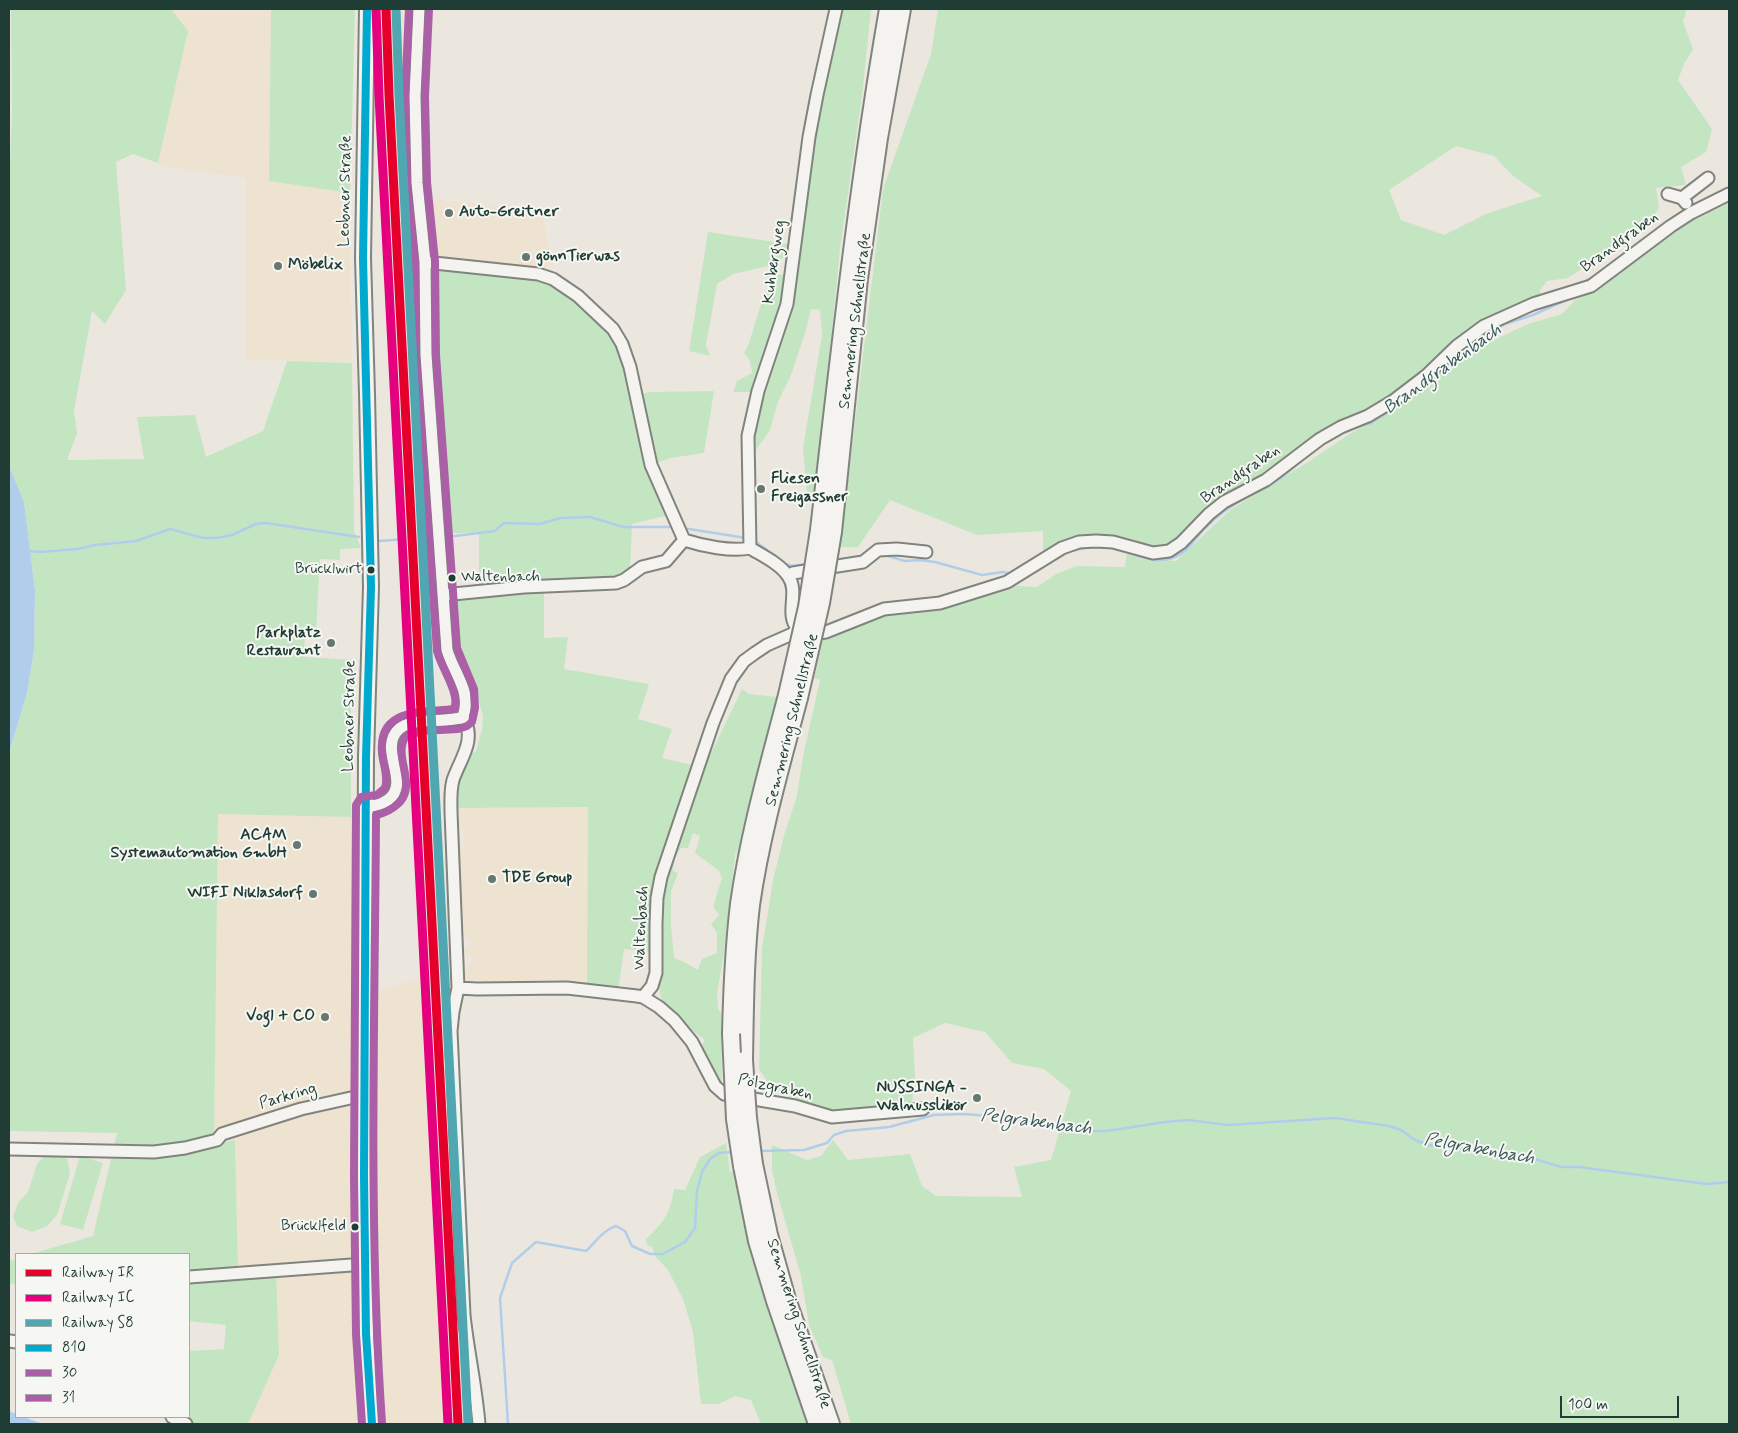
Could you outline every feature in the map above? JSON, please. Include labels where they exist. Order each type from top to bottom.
[{"type":"highway","name":"Semmering Schnellstraße","points":[[831,1424],[787,1299],[735,1119],[731,1034],[733,969],[740,904],[752,831],[822,602],[826,531],[848,276],[866,136],[888,9]]},
{"type":"highway","name":"Semmering Schnellstraße","points":[[826,531],[879,138],[902,9]]},
{"type":"highway","name":"Semmering Schnellstraße","points":[[793,696],[764,834],[752,904],[745,970],[744,1060],[748,1118],[748,1165],[757,1241],[772,1293],[817,1424]]},
{"type":"main road","name":"Leobner Straße","points":[[366,9],[363,258],[370,587],[364,1097],[367,1347],[372,1424]]},
{"type":"street","points":[[419,9],[415,134],[418,192],[425,262],[427,365],[447,650],[450,663],[465,692],[466,707],[463,718]]},
{"type":"street","name":"Kuhbergweg","points":[[750,548],[748,436],[758,391],[790,290],[792,259],[809,136],[816,95],[836,9]]},
{"type":"street","name":"Brandgraben","points":[[798,629],[820,633],[826,632],[884,609],[924,606],[961,597],[996,584],[1007,582],[1062,548],[1079,542],[1096,540],[1113,542],[1153,553],[1169,551],[1181,543],[1209,514],[1224,502],[1266,480],[1320,439],[1341,427],[1368,416],[1393,400],[1427,375],[1457,346],[1484,326],[1533,304],[1598,281],[1659,234],[1688,207],[1708,178]]},
{"type":"street","name":"Brandgraben","points":[[1668,194],[1688,207]]},
{"type":"street","name":"Brandgraben","points":[[1688,207],[1729,194]]},
{"type":"street","points":[[425,262],[519,271],[553,279],[578,296],[613,329],[627,354],[651,464],[684,540],[696,544],[742,550],[750,548],[776,565],[789,576],[792,590],[792,620],[798,629]]},
{"type":"street","points":[[443,595],[524,587],[616,583],[624,580],[642,567],[666,561],[684,540]]},
{"type":"street","points":[[789,576],[793,573],[863,562],[878,550],[898,549],[926,552]]},
{"type":"street","name":"Waltenbach","points":[[643,997],[652,986],[656,973],[657,898],[661,876],[681,813],[725,691],[731,679],[744,662],[767,645],[792,634],[798,629]]},
{"type":"street","points":[[366,806],[377,806],[394,794],[398,786],[392,746],[395,735],[400,729],[408,724],[418,722],[463,718]]},
{"type":"street","points":[[463,718],[468,725],[468,744],[451,790],[458,988],[452,1012],[450,1031],[464,1315],[479,1424]]},
{"type":"street","name":"Pölzgraben","points":[[458,988],[575,989],[643,997],[660,1008],[686,1034],[692,1042],[708,1076],[724,1094],[795,1106],[832,1117],[923,1108]]},
{"type":"street","name":"Parkring","points":[[9,1149],[154,1152],[185,1148],[217,1140],[222,1134],[301,1109],[355,1096],[364,1097]]},
{"type":"street","points":[[190,1277],[365,1264]]},
{"type":"street","points":[[174,1418],[186,1424]]},
{"type":"shaded area","points":[[171,9],[271,9],[269,181],[350,193],[352,362],[246,360],[246,178],[168,167],[158,163],[188,31]]},
{"type":"shaded area","points":[[383,9],[414,9],[408,88],[407,164],[391,162],[384,69]]},
{"type":"shaded area","points":[[423,198],[542,211],[552,264],[546,271],[430,257]]},
{"type":"shaded area","points":[[588,807],[587,986],[478,985],[468,981],[464,975],[465,970],[471,964],[471,956],[464,953],[464,948],[470,947],[470,939],[462,936],[460,932],[458,849],[465,847],[464,831],[457,828],[455,808]]},
{"type":"shaded area","points":[[218,814],[351,817],[355,997],[427,976],[448,1424],[248,1424],[279,1355],[238,1273],[235,1141],[214,1144]]},
{"type":"green space","points":[[11,9],[171,9],[188,31],[158,163],[133,154],[116,162],[126,290],[105,324],[92,311],[74,411],[77,433],[67,460],[144,459],[137,417],[195,415],[206,457],[263,431],[287,361],[352,363],[354,531],[361,548],[340,549],[340,560],[320,559],[316,633],[305,634],[304,657],[356,660],[351,692],[351,817],[218,814],[214,1144],[235,1140],[238,1273],[276,1272],[279,1355],[248,1424],[193,1424],[180,1418],[190,1418],[190,1351],[224,1349],[226,1325],[190,1321],[190,1253],[34,1253],[93,1236],[117,1133],[9,1131],[9,753],[27,693],[34,650],[35,591],[24,502],[9,466],[9,188],[12,111]]},
{"type":"green space","points":[[271,9],[355,9],[350,193],[269,181]]},
{"type":"green space","points":[[839,9],[871,9],[862,96],[840,249],[825,402],[813,497],[808,503],[803,448],[822,335],[820,310],[811,309],[791,375],[778,402],[770,430],[756,450],[753,430],[761,392],[793,300],[797,279],[797,261],[812,138]]},
{"type":"green space","points":[[938,9],[1687,9],[1683,21],[1693,49],[1684,64],[1678,80],[1712,129],[1706,152],[1681,167],[1686,185],[1656,188],[1659,208],[1654,215],[1568,278],[1547,281],[1540,290],[1541,297],[1495,317],[1400,393],[1168,547],[1146,550],[1108,538],[1089,536],[1071,541],[1043,556],[1043,531],[977,535],[890,500],[858,547],[840,547],[883,189],[931,54]],"holes":[[[1456,146],[1494,156],[1513,176],[1542,196],[1488,213],[1444,235],[1401,220],[1389,190]]]},
{"type":"green space","points":[[1729,203],[1729,1424],[851,1424],[832,1360],[823,1357],[809,1325],[801,1276],[772,1170],[772,1145],[807,1160],[821,1156],[833,1140],[848,1160],[910,1154],[922,1186],[936,1196],[1022,1197],[1014,1167],[1051,1160],[1071,1091],[1044,1069],[1012,1063],[985,1032],[945,1023],[913,1038],[915,1076],[912,1103],[844,1110],[820,1108],[772,1088],[759,1069],[762,949],[773,880],[785,832],[797,796],[803,756],[820,680],[814,678],[824,636],[870,615],[1005,585],[1037,587],[1056,574],[1077,566],[1125,567],[1127,553],[1142,559],[1176,561],[1230,510],[1415,395],[1469,347],[1475,349],[1528,324],[1562,314],[1575,300],[1595,291],[1688,223]]},
{"type":"green space","points":[[708,232],[788,244],[783,258],[768,266],[733,274],[717,284],[706,345],[710,356],[689,351]]},
{"type":"green space","points":[[439,266],[550,281],[598,318],[619,346],[669,515],[632,524],[630,568],[624,577],[479,588],[479,533],[443,533],[432,376],[430,271]]},
{"type":"green space","points":[[786,274],[785,293],[752,392],[733,392],[737,381],[752,373],[750,361],[744,353],[764,295],[774,276]]},
{"type":"green space","points":[[714,391],[704,453],[671,458],[654,464],[640,394],[650,392]]},
{"type":"green space","points":[[517,590],[544,591],[544,638],[568,637],[564,669],[649,684],[638,719],[672,729],[662,758],[696,766],[667,846],[654,952],[624,949],[618,991],[587,986],[588,807],[455,808],[459,778],[468,756],[476,751],[482,729],[483,716],[471,676],[460,660],[454,639],[450,636],[448,600]]},
{"type":"green space","points":[[742,689],[749,694],[777,697],[738,861],[736,849],[723,960],[717,993],[718,1009],[721,1013],[722,1084],[717,1085],[700,1049],[705,1040],[662,1005],[659,986],[660,893],[700,764],[711,753]],"holes":[[[693,833],[700,836],[695,853],[718,870],[722,878],[713,907],[719,915],[711,924],[717,933],[717,953],[702,959],[698,970],[674,958],[671,926],[671,891],[678,873],[673,871],[674,859],[681,848],[688,848]]]},
{"type":"green space","points":[[726,1143],[730,1172],[736,1171],[810,1424],[761,1424],[751,1400],[735,1396],[719,1404],[701,1404],[693,1332],[683,1299],[668,1270],[656,1257],[652,1247],[647,1245],[646,1239],[662,1222],[668,1211],[674,1189],[685,1190],[700,1157]]},
{"type":"green space","points":[[44,1156],[67,1157],[70,1174],[57,1215],[47,1226],[32,1232],[17,1226],[13,1217],[18,1203],[28,1192],[37,1164]]},
{"type":"green space","points":[[80,1156],[103,1163],[83,1230],[60,1224]]},
{"type":"green space","points":[[15,1259],[15,1285],[13,1283],[9,1287],[9,1261]]},
{"type":"water","points":[[9,466],[24,502],[35,591],[34,650],[27,693],[9,753]]},
{"type":"water","points":[[9,1411],[15,1414],[15,1418],[27,1418],[43,1424],[9,1424]]},
{"type":"waterway","name":"Brandgrabenbach","points":[[1676,216],[1692,205],[1729,187]]},
{"type":"waterway","name":"Brandgrabenbach","points":[[1582,285],[1665,224]]},
{"type":"waterway","name":"Brandgrabenbach","points":[[1355,427],[1371,423],[1414,395],[1464,350],[1505,324],[1533,315],[1575,296]]},
{"type":"waterway","name":"Brandgrabenbach","points":[[1320,446],[1350,429]]},
{"type":"waterway","name":"Brandgrabenbach","points":[[1268,485],[1281,478],[1308,455]]},
{"type":"waterway","name":"Brandgrabenbach","points":[[1128,552],[1158,560],[1165,560],[1179,555],[1215,519],[1250,495]]},
{"type":"waterway","name":"Brandgrabenbach","points":[[447,537],[495,531],[504,523],[540,524],[560,518],[590,517],[623,527],[674,527]]},
{"type":"waterway","name":"Brandgrabenbach","points":[[29,551],[78,549],[95,545],[136,541],[170,529],[203,538],[217,538],[232,535],[256,524],[266,523],[359,537]]},
{"type":"waterway","name":"Brandgrabenbach","points":[[683,528],[746,538]]},
{"type":"waterway","name":"Brandgrabenbach","points":[[379,541],[406,539]]},
{"type":"waterway","name":"Brandgrabenbach","points":[[755,541],[775,556]]},
{"type":"waterway","name":"Brandgrabenbach","points":[[1038,569],[1066,552],[1089,547]]},
{"type":"waterway","name":"Brandgrabenbach","points":[[884,555],[905,561],[935,562],[982,575],[1003,572],[1012,574]]},
{"type":"waterway","name":"Brandgrabenbach","points":[[783,563],[792,566],[807,564]]},
{"type":"waterway","name":"Pelgrabenbach","points":[[757,1151],[804,1150],[827,1143],[834,1135],[846,1131],[889,1127],[934,1115],[964,1114],[1002,1117],[1080,1131],[1107,1131],[1188,1120],[1227,1125],[1335,1118],[1389,1126],[1401,1130],[1415,1140],[1428,1145],[1515,1153],[1561,1167],[1579,1167],[1707,1184],[1729,1182]]},
{"type":"waterway","name":"Pelgrabenbach","points":[[508,1424],[500,1298],[512,1263],[536,1242],[586,1251],[603,1233],[616,1226],[625,1231],[632,1246],[650,1254],[663,1254],[685,1242],[695,1228],[697,1191],[702,1172],[710,1159],[719,1153],[734,1152]]},
{"type":"rail line","name":"IC","points":[[376,9],[448,1424]]},
{"type":"rail line","name":"IR","points":[[386,9],[458,1424]]},
{"type":"rail line","name":"S8","points":[[396,9],[468,1423]]},
{"type":"transit line","name":"810","points":[[367,9],[363,258],[371,587],[366,757],[364,1176],[366,1334],[372,1424]]},
{"type":"transit line","name":"31","points":[[362,1424],[356,1334],[354,1176],[356,805],[361,797],[377,795],[385,788],[386,775],[382,753],[383,738],[387,727],[405,715],[454,709],[455,703],[453,689],[437,651],[416,356],[415,263],[407,183],[405,96],[409,9]]},
{"type":"transit line","name":"30","points":[[382,1423],[375,1271],[374,1195],[376,815],[395,807],[405,794],[406,778],[402,760],[402,744],[406,736],[422,731],[458,729],[467,726],[472,722],[475,708],[474,689],[457,648],[436,355],[435,261],[427,182],[425,96],[429,9]]},
{"type":"place","name":"Auto-Greitner","points":[[449,213]]},
{"type":"place","name":"gönnTierwas","points":[[526,257]]},
{"type":"place","name":"Möbelix","points":[[278,266]]},
{"type":"place","name":"Fliesen Freigassner","points":[[761,489]]},
{"type":"place","name":"Brücklwirt","points":[[371,570]]},
{"type":"place","name":"Waltenbach","points":[[452,578]]},
{"type":"place","name":"Parkplatz Restaurant","points":[[331,643]]},
{"type":"place","name":"ACAM Systemautomation GmbH","points":[[297,845]]},
{"type":"place","name":"TDE Group","points":[[492,879]]},
{"type":"place","name":"WIFI Niklasdorf","points":[[313,894]]},
{"type":"place","name":"Vogl + CO","points":[[325,1017]]},
{"type":"place","name":"NUSSINGA - Walnusslikör","points":[[977,1098]]},
{"type":"place","name":"Brücklfeld","points":[[355,1227]]}]
